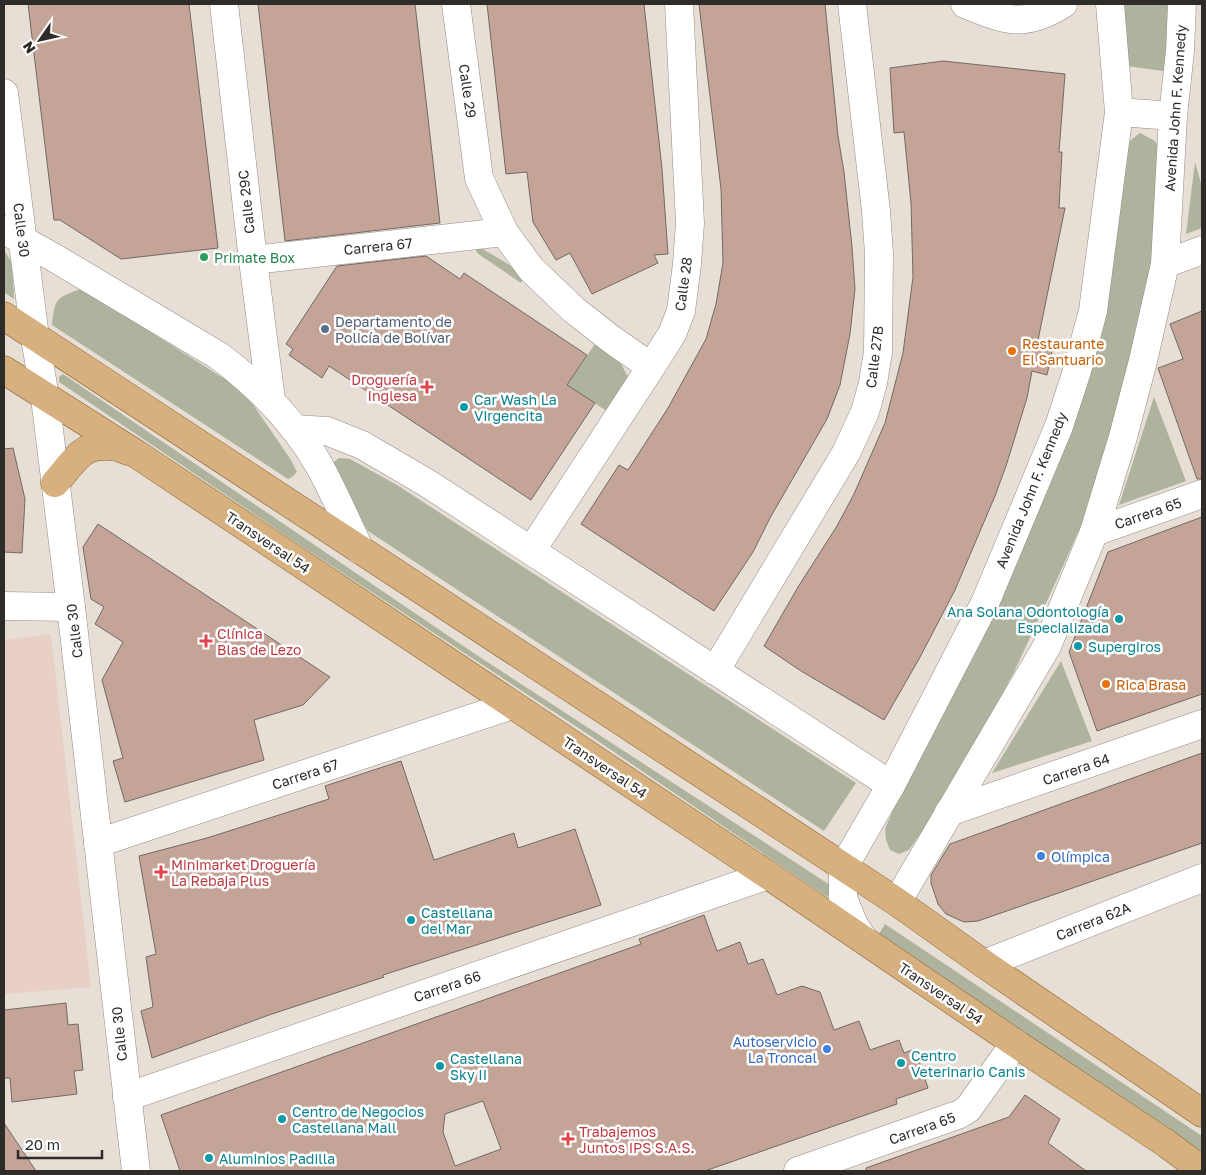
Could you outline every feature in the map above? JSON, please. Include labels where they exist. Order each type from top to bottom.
[{"type":"main road","points":[[4,316],[897,902],[1202,1113]]},
{"type":"main road","name":"Transversal 54","points":[[4,370],[45,398],[138,455],[768,875],[1167,1144],[1202,1170]]},
{"type":"main road","points":[[55,483],[83,451],[102,446],[120,447],[138,455]]},
{"type":"street","name":"Calle 29C","points":[[224,4],[252,260],[271,400]]},
{"type":"street","name":"Calle 29","points":[[456,4],[480,178],[504,232],[532,269],[574,310],[651,367]]},
{"type":"street","name":"Calle 28","points":[[532,551],[672,334],[681,311],[690,224],[679,4]]},
{"type":"street","name":"Calle 27B","points":[[715,671],[846,453],[864,412],[873,383],[878,352],[879,254],[876,211],[852,4]]},
{"type":"street","points":[[965,4],[1006,19],[1021,21],[1063,4]]},
{"type":"street","name":"Avenida John F. Kennedy","points":[[843,868],[891,785],[985,603],[1059,426],[1076,374],[1093,311],[1119,112],[1110,4]]},
{"type":"street","name":"Avenida John F. Kennedy","points":[[897,902],[1047,646],[1094,532],[1124,437],[1165,264],[1173,116],[1180,52],[1182,5]]},
{"type":"street","name":"Calle 30","points":[[4,93],[14,235],[35,337],[45,398],[136,1171]]},
{"type":"street","points":[[1119,112],[1173,116]]},
{"type":"street","name":"Carrera 67","points":[[252,260],[504,232]]},
{"type":"street","points":[[14,235],[219,356],[271,400],[294,429],[319,466],[360,550]]},
{"type":"street","points":[[1165,264],[1202,250]]},
{"type":"street","points":[[294,429],[327,431],[362,445],[427,483],[891,785]]},
{"type":"street","name":"Carrera 65","points":[[1094,532],[1202,494]]},
{"type":"street","points":[[4,606],[71,607]]},
{"type":"street","name":"Carrera 67","points":[[98,844],[512,705]]},
{"type":"street","name":"Carrera 64","points":[[949,812],[1202,724]]},
{"type":"street","points":[[843,868],[842,883],[845,904],[854,925],[864,940]]},
{"type":"street","name":"Carrera 66","points":[[127,1097],[768,875]]},
{"type":"street","name":"Carrera 62A","points":[[984,964],[1202,878]]},
{"type":"street","name":"Carrera 65","points":[[798,1171],[960,1114],[968,1109],[1015,1043]]},
{"type":"shaded area","points":[[51,634],[91,987],[4,994],[4,640]]},
{"type":"green space","points":[[1121,4],[1170,4],[1170,72],[1127,66]]},
{"type":"green space","points":[[1140,133],[1155,141],[1159,147],[1159,204],[1148,290],[1101,480],[1015,670],[959,775],[909,850],[899,854],[890,850],[886,840],[885,829],[1022,545],[1056,470],[1087,376],[1127,145]]},
{"type":"green space","points":[[1195,162],[1202,187],[1202,228],[1186,234]]},
{"type":"green space","points":[[481,248],[525,274],[521,283],[477,253],[476,249]]},
{"type":"green space","points":[[4,250],[12,263],[14,299],[4,292]]},
{"type":"green space","points":[[81,289],[228,381],[252,403],[291,460],[297,472],[288,479],[52,325],[54,310],[61,297]]},
{"type":"green space","points":[[595,344],[621,364],[628,377],[625,386],[608,412],[567,385]]},
{"type":"green space","points":[[63,374],[478,656],[833,887],[827,897],[592,737],[294,541],[59,382],[59,377]]},
{"type":"green space","points":[[1154,397],[1186,481],[1119,505]]},
{"type":"green space","points":[[339,458],[350,459],[397,485],[856,783],[824,831],[368,531],[328,467]]},
{"type":"green space","points":[[1061,661],[1092,741],[992,773]]},
{"type":"green space","points":[[885,924],[1202,1136],[1202,1152],[879,934]]},
{"type":"building","points":[[28,4],[189,4],[218,248],[121,259],[60,220],[54,220]]},
{"type":"building","points":[[258,4],[415,4],[440,223],[285,241]]},
{"type":"building","points":[[487,4],[644,4],[662,169],[668,254],[654,255],[658,263],[592,294],[570,253],[556,260],[533,222],[527,172],[506,174]]},
{"type":"building","points":[[699,4],[825,4],[855,289],[850,334],[840,385],[827,419],[770,518],[753,552],[714,611],[581,524],[619,465],[628,470],[668,408],[706,339],[716,304],[723,263],[721,189]]},
{"type":"building","points":[[943,61],[1065,74],[1059,152],[1062,152],[1059,208],[1065,208],[1038,340],[1054,343],[1047,375],[1032,371],[1027,398],[1006,466],[955,590],[884,720],[801,671],[764,646],[798,587],[837,526],[854,494],[885,423],[903,353],[913,277],[911,203],[904,132],[894,133],[890,68]]},
{"type":"building","points":[[426,256],[460,279],[464,273],[587,355],[567,385],[595,403],[531,500],[329,366],[322,378],[289,355],[293,349],[286,344],[337,266]]},
{"type":"building","points":[[1202,311],[1202,479],[1197,479],[1158,368],[1183,359],[1170,324]]},
{"type":"building","points":[[13,448],[25,499],[22,553],[4,552],[4,449]]},
{"type":"building","points":[[1202,517],[1202,694],[1097,731],[1069,652],[1108,552]]},
{"type":"building","name":"Clínica Blas de Lezo","points":[[98,524],[330,677],[303,705],[254,720],[264,760],[125,802],[113,761],[123,758],[102,680],[123,642],[95,624],[104,607],[91,599],[83,547]]},
{"type":"building","points":[[1202,753],[1202,843],[978,921],[964,922],[946,914],[938,904],[931,883],[931,875],[950,844]]},
{"type":"building","points":[[401,761],[434,860],[514,833],[518,848],[575,829],[601,905],[383,975],[384,977],[269,1015],[152,1058],[141,1011],[153,1007],[146,957],[156,954],[139,856],[207,838],[329,799],[325,786]]},
{"type":"building","points":[[704,915],[717,951],[740,942],[748,964],[763,959],[777,995],[802,986],[820,992],[834,1030],[859,1021],[870,1050],[899,1040],[904,1053],[915,1049],[928,1088],[896,1099],[897,1104],[705,1171],[180,1171],[161,1115],[641,944],[639,939]],"holes":[[[483,1101],[501,1149],[455,1166],[443,1132],[445,1114]]]},
{"type":"building","points":[[66,1003],[68,1025],[78,1024],[83,1070],[74,1071],[77,1094],[12,1102],[10,1078],[4,1078],[4,1010]]},
{"type":"building","points":[[1025,1095],[1060,1119],[1048,1143],[1086,1171],[866,1171],[866,1168],[1009,1117]]},
{"type":"building","points":[[4,1123],[36,1171],[4,1171]]},
{"type":"place","name":"Primate Box","points":[[204,257]]},
{"type":"place","name":"Departamento de Policía de Bolívar","points":[[325,329]]},
{"type":"place","name":"Restaurante El Santuario","points":[[1012,351]]},
{"type":"place","name":"Droguería Inglesa","points":[[427,387]]},
{"type":"place","name":"Car Wash La Virgencita","points":[[464,407]]},
{"type":"place","name":"Ana Solana Odontología Especializada","points":[[1119,619]]},
{"type":"place","name":"Clínica Blas de Lezo","points":[[206,641]]},
{"type":"place","name":"Supergiros","points":[[1078,646]]},
{"type":"place","name":"Rica Brasa","points":[[1106,684]]},
{"type":"place","name":"Olímpica","points":[[1041,856]]},
{"type":"place","name":"Minimarket Droguería La Rebaja Plus","points":[[161,872]]},
{"type":"place","name":"Castellana del Mar","points":[[411,920]]},
{"type":"place","name":"Autoservicio La Troncal","points":[[827,1049]]},
{"type":"place","name":"Centro Veterinario Canis","points":[[901,1063]]},
{"type":"place","name":"Castellana Sky II","points":[[440,1066]]},
{"type":"place","name":"Centro de Negocios Castellana Mall","points":[[282,1119]]},
{"type":"place","name":"Trabajemos Juntos IPS S.A.S.","points":[[568,1139]]},
{"type":"place","name":"Aluminios Padilla","points":[[209,1158]]}]
